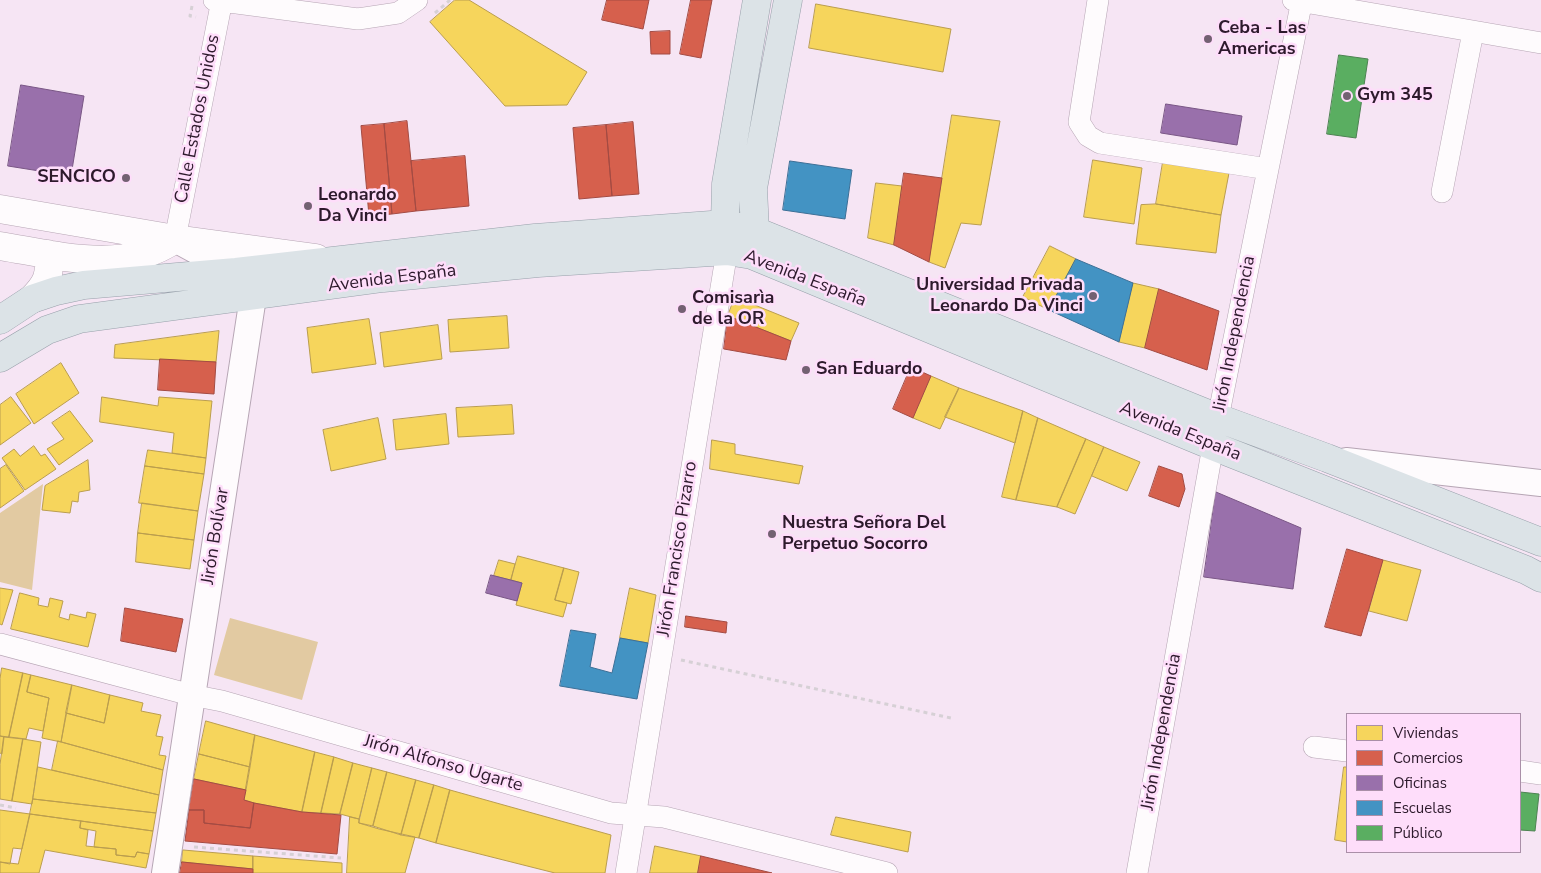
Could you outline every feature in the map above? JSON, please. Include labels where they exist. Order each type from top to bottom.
[{"type":"main road","points":[[725,224],[726,184],[758,0]]},
{"type":"main road","points":[[755,230],[753,188],[788,0]]},
{"type":"main road","points":[[0,209],[175,239],[334,261]]},
{"type":"main road","name":"Avenida España","points":[[0,320],[32,300],[56,291],[84,285],[236,272],[534,238],[725,224],[755,230],[1218,418],[1327,458],[1541,542]]},
{"type":"main road","points":[[0,246],[48,254],[114,260],[140,255],[166,245],[175,239]]},
{"type":"main road","name":"Avenida España","points":[[0,358],[47,330],[80,319],[384,278],[538,263],[727,251],[752,256],[1213,446],[1541,578]]},
{"type":"main road","points":[[32,300],[48,279],[50,266],[48,254]]},
{"type":"street","points":[[219,0],[358,18],[398,13],[416,0]]},
{"type":"street","name":"Calle Estados Unidos","points":[[175,239],[219,0]]},
{"type":"street","points":[[1098,0],[1079,122],[1088,136],[1100,143],[1268,169]]},
{"type":"street","points":[[1299,1],[1541,43]]},
{"type":"street","name":"Jirón Independencia","points":[[1137,873],[1218,418],[1268,169],[1299,1]]},
{"type":"street","points":[[1442,192],[1473,32]]},
{"type":"street","name":"Jirón Francisco Pizarro","points":[[626,873],[727,251],[725,224]]},
{"type":"street","points":[[175,239],[236,272],[252,297]]},
{"type":"street","name":"Jirón Bolívar","points":[[165,873],[252,297]]},
{"type":"street","points":[[1327,458],[1541,483]]},
{"type":"street","name":"Jirón Alfonso Ugarte","points":[[0,644],[191,695],[222,701],[611,813],[664,817],[887,873]]},
{"type":"street","points":[[1314,747],[1346,751]]},
{"type":"street","points":[[1521,771],[1541,774]]},
{"type":"path","points":[[678,659],[952,718]]},
{"type":"path","points":[[0,805],[16,808]]},
{"type":"path","points":[[169,844],[340,858]]},
{"type":"shaded area","points":[[43,484],[32,590],[0,582],[0,513]]},
{"type":"shaded area","points":[[230,618],[318,642],[302,700],[214,675]]},
{"type":"building: Viviendas","points":[[455,0],[469,0],[587,72],[567,105],[505,106],[430,22]]},
{"type":"building: Viviendas","points":[[816,4],[951,29],[943,72],[809,48]]},
{"type":"building: Viviendas","points":[[952,115],[1000,121],[981,225],[961,223],[945,268],[929,262]]},
{"type":"building: Viviendas","points":[[1093,160],[1142,168],[1134,224],[1084,217]]},
{"type":"building: Viviendas","points":[[1163,162],[1229,173],[1221,215],[1156,204]]},
{"type":"building: Viviendas","points":[[876,183],[902,186],[894,245],[868,238]]},
{"type":"building: Viviendas","points":[[1156,204],[1221,215],[1216,253],[1136,244],[1141,205]]},
{"type":"building: Viviendas","points":[[1050,246],[1076,259],[1049,310],[1023,297]]},
{"type":"building: Viviendas","points":[[1133,283],[1159,289],[1145,348],[1119,342]]},
{"type":"building: Viviendas","points":[[735,297],[799,323],[791,341],[728,316]]},
{"type":"building: Viviendas","points":[[507,316],[509,348],[450,352],[448,320]]},
{"type":"building: Viviendas","points":[[369,319],[376,364],[312,373],[307,328]]},
{"type":"building: Viviendas","points":[[438,325],[442,359],[384,367],[380,333]]},
{"type":"building: Viviendas","points":[[219,331],[216,362],[114,358],[115,345]]},
{"type":"building: Viviendas","points":[[61,363],[79,393],[34,424],[16,394]]},
{"type":"building: Viviendas","points":[[931,376],[959,388],[940,429],[913,418]]},
{"type":"building: Viviendas","points":[[959,388],[1023,411],[1015,443],[945,417]]},
{"type":"building: Viviendas","points":[[11,397],[31,423],[0,445],[0,405]]},
{"type":"building: Viviendas","points":[[102,397],[158,406],[159,397],[212,401],[206,458],[172,453],[174,433],[100,422]]},
{"type":"building: Viviendas","points":[[512,405],[514,434],[458,437],[456,408]]},
{"type":"building: Viviendas","points":[[70,411],[93,441],[59,465],[47,449],[64,439],[52,423]]},
{"type":"building: Viviendas","points":[[1023,411],[1038,418],[1016,500],[1002,497]]},
{"type":"building: Viviendas","points":[[446,414],[449,444],[396,450],[393,420]]},
{"type":"building: Viviendas","points":[[378,418],[386,459],[331,471],[323,430]]},
{"type":"building: Viviendas","points":[[1038,418],[1086,439],[1057,507],[1016,500]]},
{"type":"building: Viviendas","points":[[1086,439],[1104,447],[1075,514],[1057,507]]},
{"type":"building: Viviendas","points":[[712,440],[735,444],[735,454],[803,466],[799,484],[710,469]]},
{"type":"building: Viviendas","points":[[34,446],[41,456],[45,454],[56,469],[25,490],[2,458],[14,449],[20,456]]},
{"type":"building: Viviendas","points":[[1104,447],[1140,462],[1127,491],[1092,476]]},
{"type":"building: Viviendas","points":[[148,450],[206,458],[204,474],[145,466]]},
{"type":"building: Viviendas","points":[[88,460],[90,490],[79,492],[78,502],[72,501],[70,513],[42,510],[45,486]]},
{"type":"building: Viviendas","points":[[6,465],[24,491],[0,508],[0,469]]},
{"type":"building: Viviendas","points":[[145,466],[204,474],[198,511],[139,503]]},
{"type":"building: Viviendas","points":[[142,503],[198,511],[194,540],[138,533]]},
{"type":"building: Viviendas","points":[[138,533],[194,540],[190,569],[136,562]]},
{"type":"building: Viviendas","points":[[518,556],[564,568],[555,600],[567,603],[563,617],[516,605],[522,583],[511,580]]},
{"type":"building: Viviendas","points":[[499,560],[515,564],[511,580],[494,576]]},
{"type":"building: Viviendas","points":[[1383,560],[1421,570],[1407,621],[1369,611]]},
{"type":"building: Viviendas","points":[[564,568],[579,572],[571,604],[555,600]]},
{"type":"building: Viviendas","points":[[0,588],[13,590],[2,625],[0,624]]},
{"type":"building: Viviendas","points":[[630,588],[656,595],[648,643],[620,638]]},
{"type":"building: Viviendas","points":[[20,593],[39,598],[38,605],[48,607],[50,598],[63,601],[59,617],[69,620],[70,614],[86,618],[87,612],[96,614],[88,647],[11,629]]},
{"type":"building: Viviendas","points":[[2,668],[23,673],[9,737],[0,736],[0,679]]},
{"type":"building: Viviendas","points":[[23,673],[31,675],[27,692],[49,698],[43,731],[29,728],[26,739],[9,737]]},
{"type":"building: Viviendas","points":[[31,675],[72,685],[61,742],[42,738],[49,698],[27,692]]},
{"type":"building: Viviendas","points":[[72,685],[110,695],[104,723],[66,713]]},
{"type":"building: Viviendas","points":[[110,695],[143,703],[141,711],[161,715],[156,736],[163,737],[159,755],[166,756],[163,770],[61,742],[66,713],[104,723]]},
{"type":"building: Viviendas","points":[[206,721],[255,735],[250,767],[199,754]]},
{"type":"building: Viviendas","points":[[255,735],[315,752],[302,812],[244,800]]},
{"type":"building: Viviendas","points":[[0,736],[4,737],[2,754],[0,753]]},
{"type":"building: Viviendas","points":[[4,737],[23,739],[12,801],[0,799],[0,765]]},
{"type":"building: Viviendas","points":[[23,739],[41,742],[32,804],[12,801]]},
{"type":"building: Viviendas","points":[[58,741],[163,770],[159,795],[52,770]]},
{"type":"building: Viviendas","points":[[315,752],[334,757],[321,813],[302,812]]},
{"type":"building: Viviendas","points":[[199,754],[250,767],[246,790],[194,779]]},
{"type":"building: Viviendas","points":[[334,757],[353,763],[340,814],[321,813]]},
{"type":"building: Viviendas","points":[[353,763],[372,768],[359,819],[340,814]]},
{"type":"building: Viviendas","points":[[38,767],[159,795],[156,813],[33,799]]},
{"type":"building: Viviendas","points":[[1344,767],[1346,767],[1346,842],[1335,840]]},
{"type":"building: Viviendas","points":[[372,768],[387,772],[373,826],[359,823]]},
{"type":"building: Viviendas","points":[[387,772],[416,780],[401,835],[373,826]]},
{"type":"building: Viviendas","points":[[416,780],[434,785],[419,838],[401,835]]},
{"type":"building: Viviendas","points":[[434,785],[450,790],[436,843],[419,838]]},
{"type":"building: Viviendas","points":[[450,790],[611,835],[605,873],[555,873],[436,843]]},
{"type":"building: Viviendas","points":[[33,799],[156,813],[153,831],[30,814]]},
{"type":"building: Viviendas","points":[[0,810],[30,814],[22,849],[13,848],[10,864],[0,862]]},
{"type":"building: Viviendas","points":[[30,814],[81,821],[80,828],[88,830],[86,846],[116,849],[116,855],[135,857],[137,852],[149,854],[146,868],[45,850],[39,873],[0,873],[0,862],[18,864]]},
{"type":"building: Viviendas","points":[[350,817],[359,819],[359,823],[415,837],[405,873],[347,873]]},
{"type":"building: Viviendas","points":[[836,817],[911,832],[908,852],[831,835]]},
{"type":"building: Viviendas","points":[[81,821],[153,831],[149,854],[137,852],[135,857],[116,855],[116,849],[94,847],[96,831],[80,828]]},
{"type":"building: Viviendas","points":[[655,846],[701,856],[698,873],[650,873]]},
{"type":"building: Viviendas","points":[[183,850],[253,856],[253,869],[182,862]]},
{"type":"building: Viviendas","points":[[253,856],[342,863],[342,873],[253,873]]},
{"type":"building: Comercios","points":[[607,0],[649,0],[643,29],[602,20]]},
{"type":"building: Comercios","points":[[691,0],[712,0],[701,58],[680,54]]},
{"type":"building: Comercios","points":[[670,31],[670,54],[651,54],[650,32]]},
{"type":"building: Comercios","points":[[407,121],[416,211],[392,214],[384,124]]},
{"type":"building: Comercios","points":[[633,122],[639,194],[612,196],[606,125]]},
{"type":"building: Comercios","points":[[384,124],[392,214],[369,216],[361,126]]},
{"type":"building: Comercios","points":[[606,125],[612,196],[579,199],[573,128]]},
{"type":"building: Comercios","points":[[465,156],[469,206],[416,211],[411,161]]},
{"type":"building: Comercios","points":[[904,173],[942,178],[929,262],[894,245]]},
{"type":"building: Comercios","points":[[1159,289],[1219,311],[1207,370],[1145,348]]},
{"type":"building: Comercios","points":[[728,316],[791,341],[786,360],[724,349]]},
{"type":"building: Comercios","points":[[160,359],[216,362],[214,394],[158,390]]},
{"type":"building: Comercios","points":[[911,367],[931,376],[913,418],[893,409]]},
{"type":"building: Comercios","points":[[1159,466],[1182,474],[1185,489],[1179,507],[1149,496]]},
{"type":"building: Comercios","points":[[1347,549],[1383,560],[1361,636],[1325,627]]},
{"type":"building: Comercios","points":[[125,608],[183,619],[176,652],[121,641]]},
{"type":"building: Comercios","points":[[686,616],[727,622],[726,633],[685,627]]},
{"type":"building: Comercios","points":[[194,779],[246,790],[244,800],[254,803],[250,828],[204,823],[204,810],[189,810]]},
{"type":"building: Comercios","points":[[254,803],[302,812],[341,815],[337,854],[185,841],[189,810],[204,810],[204,823],[250,828]]},
{"type":"building: Comercios","points":[[701,856],[772,873],[698,873]]},
{"type":"building: Comercios","points":[[182,862],[253,869],[253,873],[180,873]]},
{"type":"building: Oficinas","points":[[21,85],[84,96],[71,176],[8,166]]},
{"type":"building: Oficinas","points":[[1166,104],[1242,116],[1237,145],[1161,133]]},
{"type":"building: Oficinas","points":[[1216,492],[1301,528],[1293,589],[1204,577]]},
{"type":"building: Oficinas","points":[[491,575],[522,583],[517,601],[486,593]]},
{"type":"building: Escuelas","points":[[790,161],[852,170],[845,219],[783,210]]},
{"type":"building: Escuelas","name":"Universidad Privada Leonardo Da Vinci","points":[[1076,259],[1133,283],[1119,342],[1049,310]]},
{"type":"building: Escuelas","points":[[571,630],[596,634],[590,667],[612,673],[620,638],[648,643],[637,699],[560,686]]},
{"type":"building: Público","name":"Gym 345","points":[[1339,55],[1368,59],[1356,138],[1327,134]]},
{"type":"building: Público","points":[[1521,792],[1539,794],[1535,831],[1521,830]]},
{"type":"place","name":"Ceba - Las Americas","points":[[1208,39]]},
{"type":"place","name":"Gym 345","points":[[1347,96]]},
{"type":"place","name":"SENCICO","points":[[126,178]]},
{"type":"place","name":"Leonardo Da Vinci","points":[[308,206]]},
{"type":"place","name":"Universidad Privada Leonardo Da Vinci","points":[[1093,296]]},
{"type":"place","name":"Comisarìa de la OR","points":[[682,309]]},
{"type":"place","name":"San Eduardo","points":[[806,370]]},
{"type":"place","name":"Nuestra Señora Del Perpetuo Socorro","points":[[772,534]]}]
